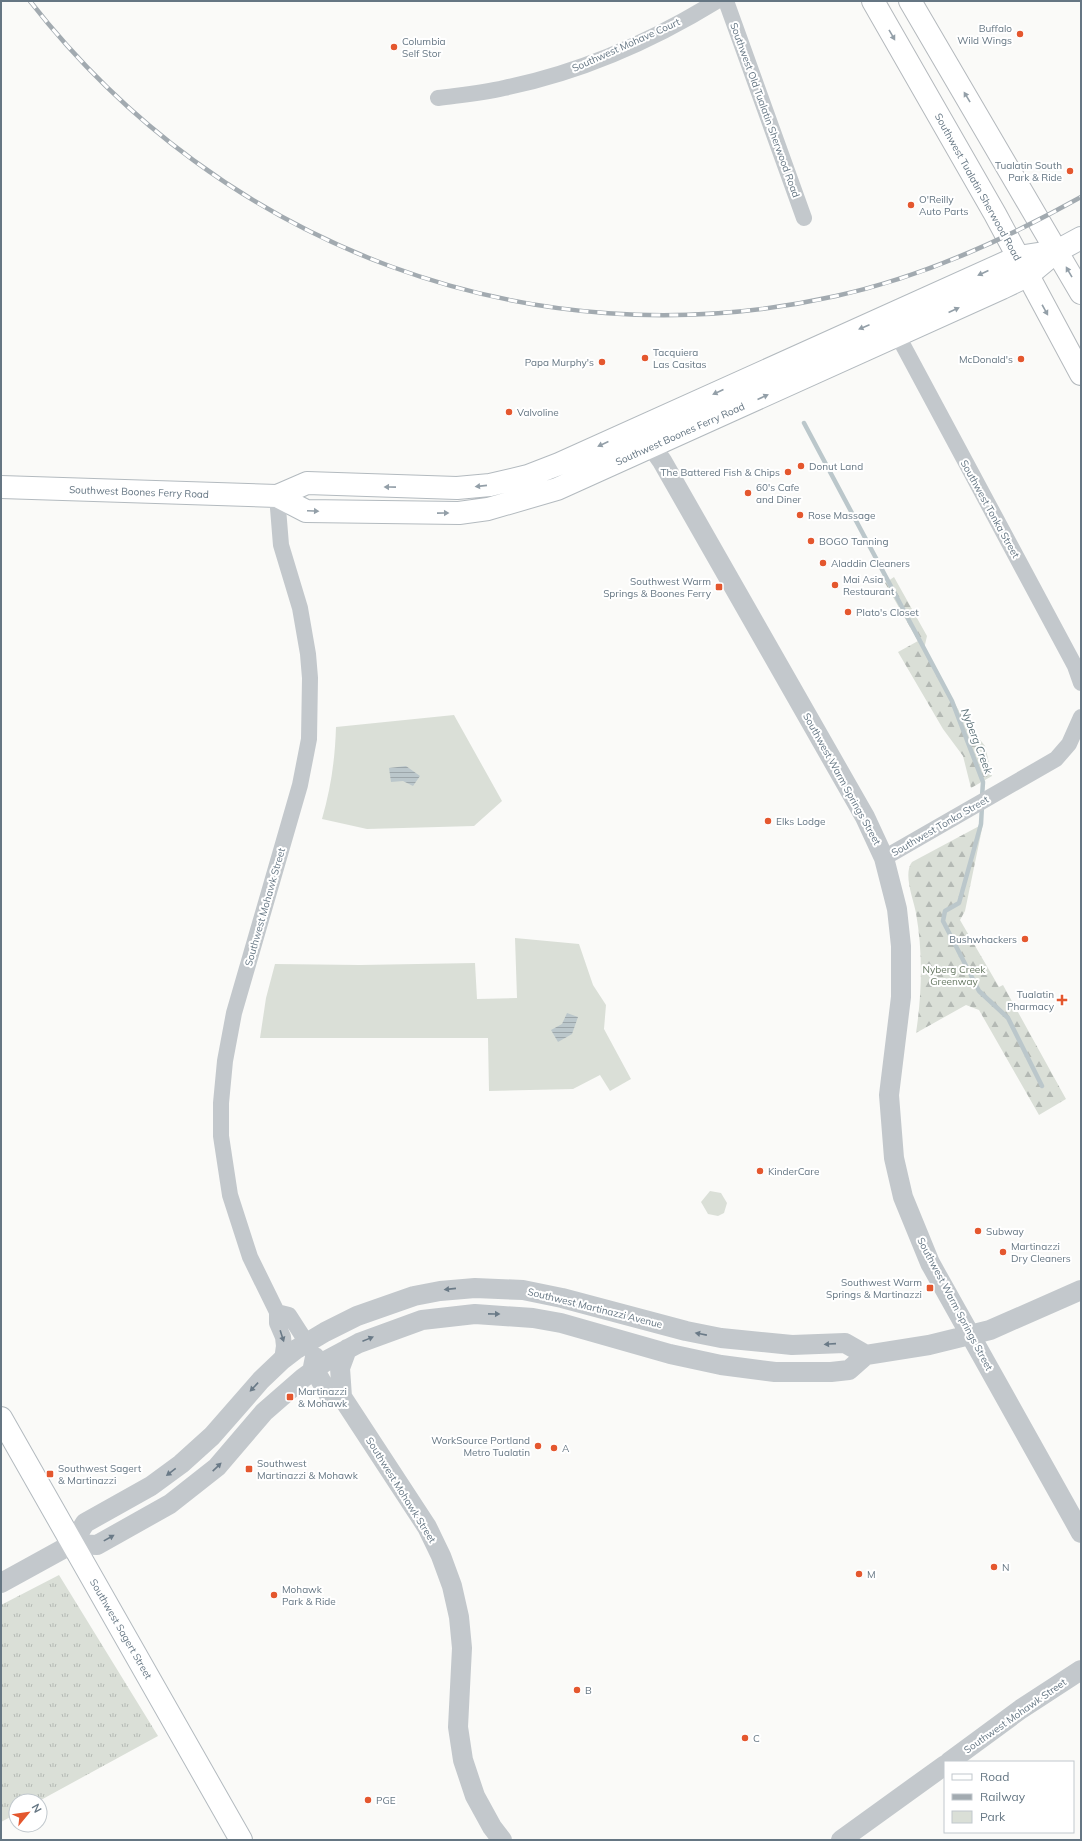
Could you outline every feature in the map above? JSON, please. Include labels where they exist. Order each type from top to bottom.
[{"type":"main road","name":"Southwest Tualatin Sherwood Road","points":[[873,1],[1023,266],[1081,374]]},
{"type":"main road","points":[[910,1],[1081,293]]},
{"type":"main road","name":"Southwest Boones Ferry Road","points":[[1,487],[277,496],[307,483],[457,488],[490,485],[528,476],[553,467],[638,428],[1023,266],[1057,251],[1081,238]]},
{"type":"main road","name":"Southwest Boones Ferry Road","points":[[277,496],[306,511],[416,514],[474,511],[526,499],[553,490],[898,336],[1023,266]]},
{"type":"main road","name":"Southwest Sagert Street","points":[[1,1418],[241,1840]]},
{"type":"street","name":"Southwest Mohave Court","points":[[438,98],[504,88],[578,68],[647,38],[696,14],[716,1]]},
{"type":"street","name":"Southwest Old Tualatin Sherwood Road","points":[[726,1],[804,218]]},
{"type":"street","name":"Southwest Tonka Street","points":[[898,336],[1075,666],[1081,682]]},
{"type":"street","name":"Southwest Warm Springs Street","points":[[638,428],[662,461],[861,810],[884,858],[897,909],[902,962],[901,998],[889,1095],[896,1170],[902,1198],[930,1263],[1081,1533]]},
{"type":"street","name":"Southwest Mohawk Street","points":[[277,496],[281,545],[300,608],[308,654],[310,678],[309,740],[300,785],[234,1013],[225,1061],[221,1103],[221,1136],[230,1195],[250,1257],[277,1312],[277,1323],[283,1337],[284,1346],[282,1360]]},
{"type":"street","name":"Southwest Tonka Street","points":[[884,858],[1056,759],[1069,744],[1081,717]]},
{"type":"street","name":"Southwest Martinazzi Avenue","points":[[1,1583],[72,1544],[85,1523],[161,1479],[197,1450],[282,1360],[307,1343],[347,1320],[409,1298],[440,1291],[475,1288],[508,1289],[562,1298],[686,1331],[721,1338],[792,1345],[845,1343],[866,1355]]},
{"type":"street","points":[[72,1544],[97,1545],[181,1497],[217,1467],[277,1399],[314,1370],[347,1349],[378,1335],[422,1320],[475,1314],[504,1314],[561,1323],[670,1354],[721,1365],[755,1370],[802,1372],[849,1370],[866,1355],[929,1345],[990,1330],[1081,1290]]},
{"type":"street","points":[[277,1312],[288,1315],[307,1343]]},
{"type":"street","points":[[314,1370],[314,1359],[326,1346],[337,1338],[347,1320]]},
{"type":"street","name":"Southwest Mohawk Street","points":[[347,1349],[340,1368],[342,1397],[427,1527],[448,1574],[459,1617],[462,1648],[458,1727],[463,1760],[475,1796],[492,1827],[502,1840]]},
{"type":"street","name":"Southwest Mohawk Street","points":[[314,1370],[330,1395],[342,1397]]},
{"type":"street","name":"Southwest Mohawk Street","points":[[950,1761],[1021,1709],[1081,1670]]},
{"type":"street","points":[[841,1840],[944,1766]]},
{"type":"green space","points":[[894,577],[927,636],[924,649],[963,718],[985,746],[992,776],[971,788],[963,756],[943,729],[898,652],[918,641],[885,583]]},
{"type":"green space","points":[[454,715],[502,801],[474,826],[367,829],[322,819],[332,773],[336,727]]},
{"type":"green space","name":"Nyberg Creek Greenway","points":[[983,824],[965,911],[960,920],[999,987],[1003,985],[1066,1099],[1039,1115],[979,1010],[966,1005],[916,1033],[920,1003],[921,958],[916,913],[908,873],[909,867],[912,862]]},
{"type":"green space","points":[[515,938],[579,944],[593,985],[606,1005],[604,1029],[631,1079],[610,1091],[600,1075],[573,1089],[489,1091],[488,1038],[260,1038],[266,998],[275,964],[360,965],[475,963],[477,999],[517,998]]},
{"type":"green space","points":[[710,1191],[721,1193],[727,1203],[724,1213],[718,1216],[708,1214],[701,1202]]},
{"type":"green space","points":[[59,1575],[158,1736],[48,1796],[48,1793],[8,1793],[8,1818],[1,1822],[1,1605]]},
{"type":"shaded area","points":[[406,766],[420,776],[413,786],[403,781],[391,782],[389,768]]},
{"type":"shaded area","points":[[567,1013],[578,1017],[572,1034],[558,1042],[551,1030],[562,1024]]},
{"type":"waterway","name":"Nyberg Creek","points":[[804,423],[952,701],[983,782],[982,797]]},
{"type":"waterway","name":"Nyberg Creek","points":[[982,806],[981,824],[959,903],[945,911],[943,921],[979,991],[1008,1018],[1042,1086]]},
{"type":"railway","points":[[30,1],[107,87],[194,160],[289,220],[390,266],[497,297],[608,313],[722,313],[836,296],[900,279],[962,256],[1022,228],[1081,197]]},
{"type":"place","name":"Buffalo Wild Wings","points":[[1020,34]]},
{"type":"place","name":"Columbia Self Stor","points":[[394,47]]},
{"type":"place","name":"Tualatin South Park & Ride","points":[[1070,171]]},
{"type":"place","name":"O'Reilly Auto Parts","points":[[911,205]]},
{"type":"place","name":"Tacquiera Las Casitas","points":[[645,358]]},
{"type":"place","name":"McDonald's","points":[[1021,359]]},
{"type":"place","name":"Papa Murphy's","points":[[602,362]]},
{"type":"place","name":"Valvoline","points":[[509,412]]},
{"type":"place","name":"Donut Land","points":[[801,466]]},
{"type":"place","name":"The Battered Fish & Chips","points":[[788,472]]},
{"type":"place","name":"60's Cafe and Diner","points":[[748,493]]},
{"type":"place","name":"Rose Massage","points":[[800,515]]},
{"type":"place","name":"BOGO Tanning","points":[[811,541]]},
{"type":"place","name":"Aladdin Cleaners","points":[[823,563]]},
{"type":"place","name":"Mai Asia Restaurant","points":[[835,585]]},
{"type":"place","name":"Southwest Warm Springs & Boones Ferry","points":[[719,587]]},
{"type":"place","name":"Plato's Closet","points":[[848,612]]},
{"type":"place","name":"Elks Lodge","points":[[768,821]]},
{"type":"place","name":"Bushwhackers","points":[[1025,939]]},
{"type":"place","name":"Tualatin Pharmacy","points":[[1062,1000]]},
{"type":"place","name":"KinderCare","points":[[760,1171]]},
{"type":"place","name":"Subway","points":[[978,1231]]},
{"type":"place","name":"Martinazzi Dry Cleaners","points":[[1003,1252]]},
{"type":"place","name":"Southwest Warm Springs & Martinazzi","points":[[930,1288]]},
{"type":"place","name":"Martinazzi & Mohawk","points":[[290,1397]]},
{"type":"place","name":"WorkSource Portland Metro Tualatin","points":[[538,1446]]},
{"type":"place","name":"A","points":[[554,1448]]},
{"type":"place","name":"Southwest Martinazzi & Mohawk","points":[[249,1469]]},
{"type":"place","name":"Southwest Sagert & Martinazzi","points":[[50,1474]]},
{"type":"place","name":"N","points":[[994,1567]]},
{"type":"place","name":"M","points":[[859,1574]]},
{"type":"place","name":"Mohawk Park & Ride","points":[[274,1595]]},
{"type":"place","name":"B","points":[[577,1690]]},
{"type":"place","name":"C","points":[[745,1738]]},
{"type":"place","name":"PGE","points":[[368,1800]]}]
